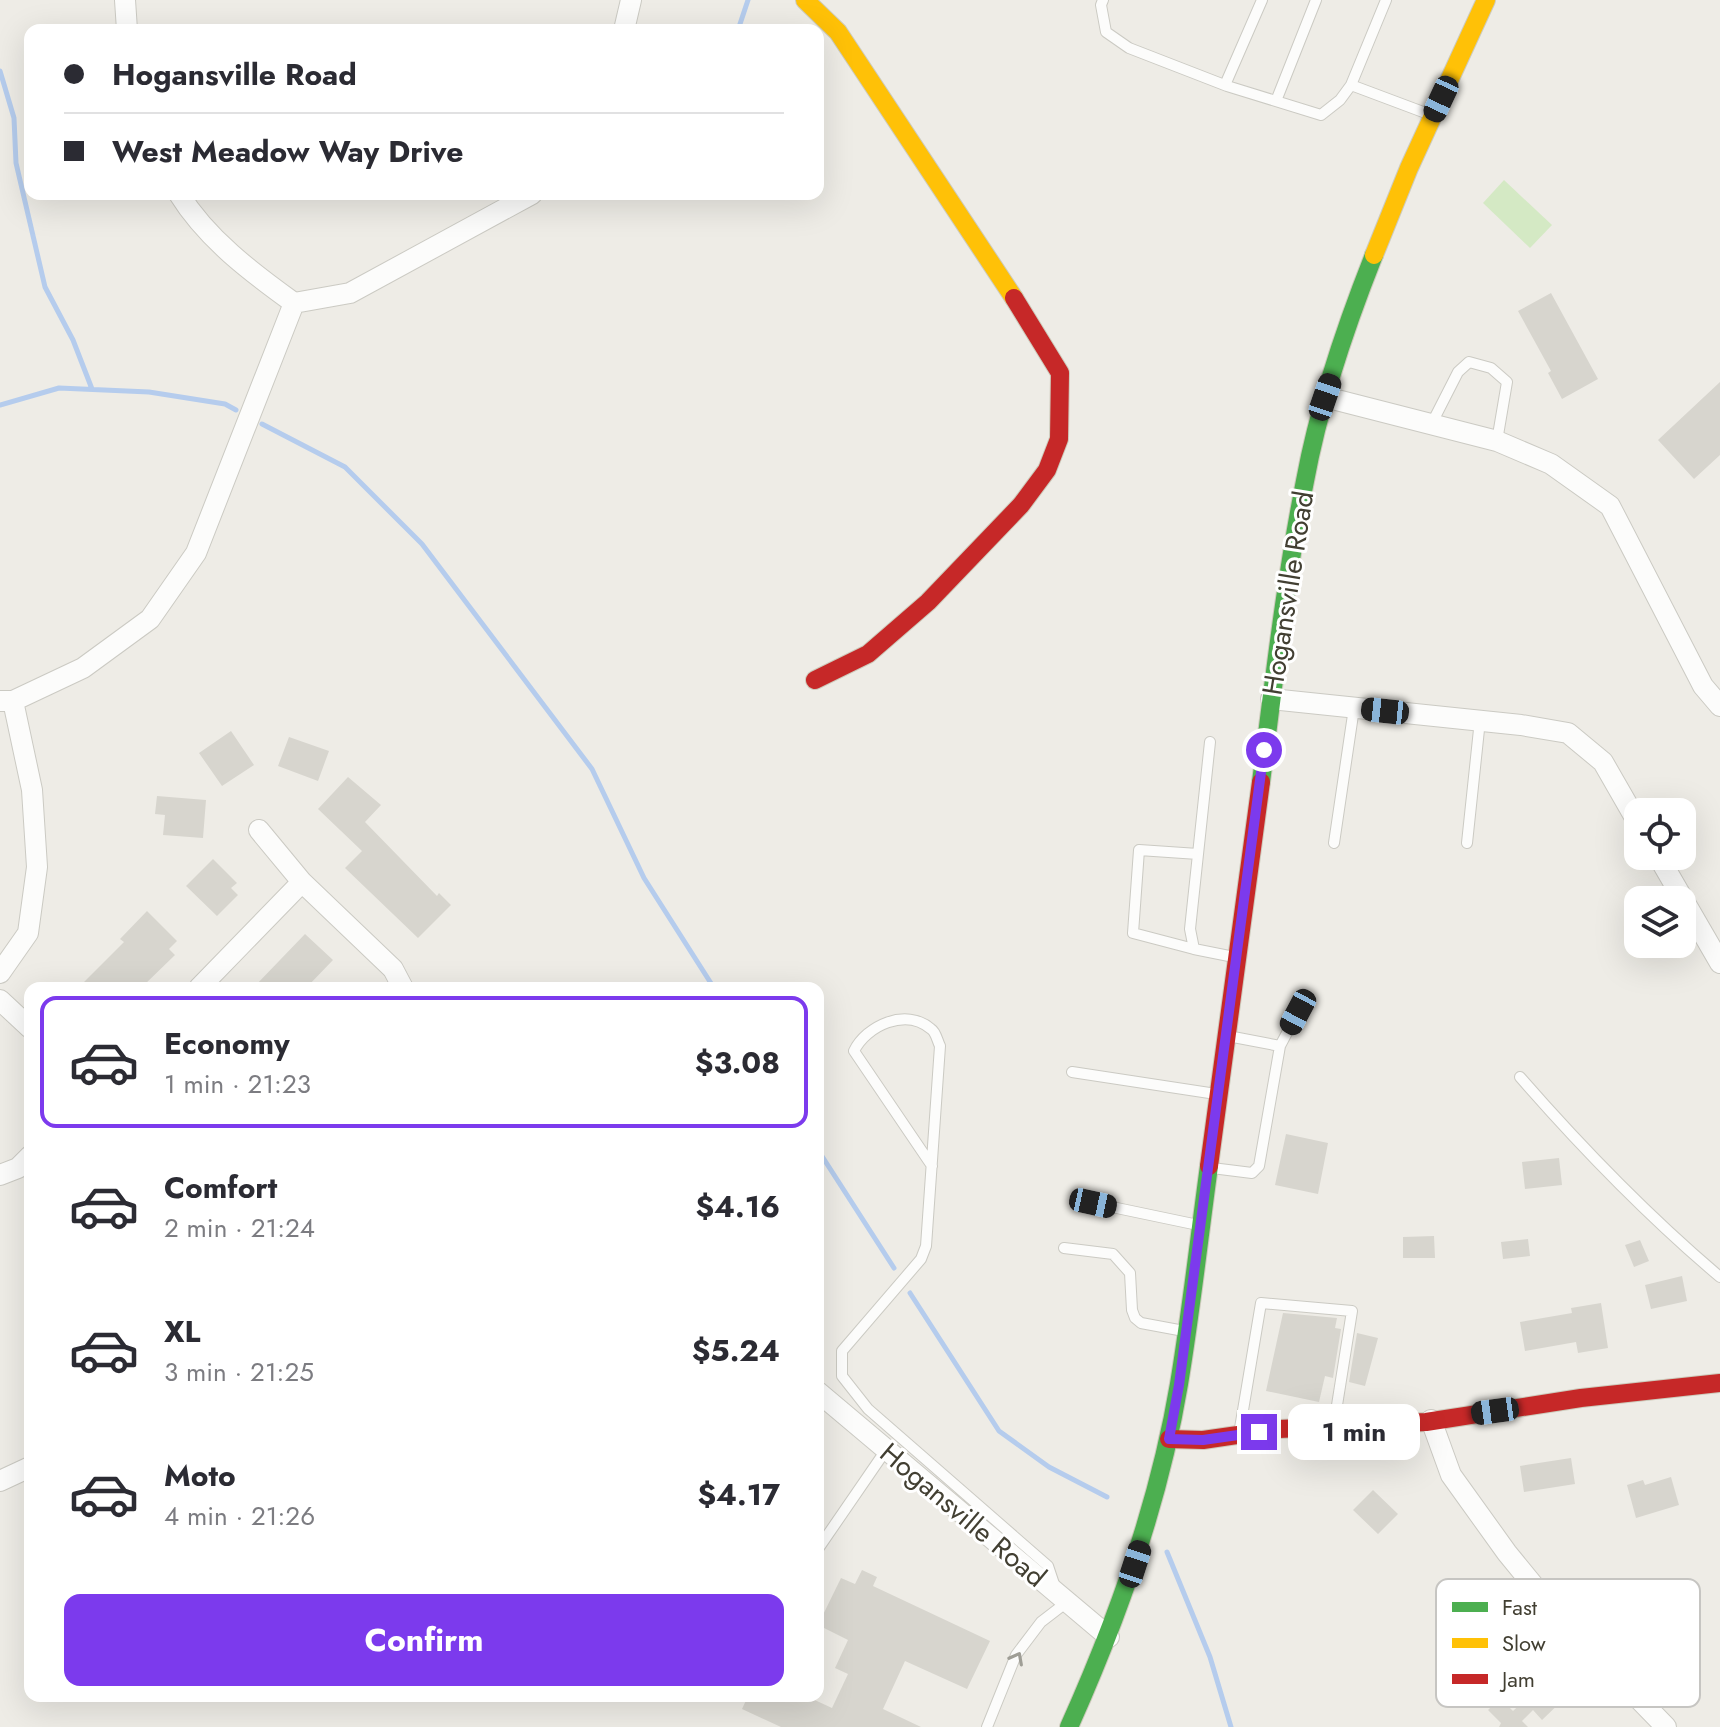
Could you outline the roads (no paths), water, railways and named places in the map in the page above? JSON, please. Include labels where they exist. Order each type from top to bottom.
[{"type":"main road","points":[[805,0],[838,32],[1028,320],[1060,373],[1061,402],[1059,439],[1047,470],[1021,505],[928,602],[868,654],[815,680]]},
{"type":"main road","name":"Hogansville Road","points":[[1069,1727],[1109,1637],[1143,1539],[1169,1439],[1271,699],[1300,510],[1325,397],[1368,270],[1486,0]]},
{"type":"main road","points":[[1169,1439],[1203,1440],[1239,1434],[1431,1420],[1581,1398],[1720,1383]]},
{"type":"street","points":[[125,0],[127,24]]},
{"type":"street","points":[[625,24],[631,0]]},
{"type":"street","points":[[183,200],[194,219],[249,270],[294,303],[350,293],[521,200]]},
{"type":"street","points":[[0,973],[28,933],[37,867],[32,790],[7,701],[83,668],[150,619],[196,553],[294,303]]},
{"type":"street","points":[[1325,397],[1497,441],[1551,464],[1610,506],[1703,686],[1720,706]]},
{"type":"street","points":[[1271,699],[1480,720],[1568,733],[1603,762],[1624,799]]},
{"type":"street","points":[[259,830],[302,882],[393,969],[400,982]]},
{"type":"street","points":[[1666,870],[1720,963]]},
{"type":"street","points":[[205,982],[302,882]]},
{"type":"street","points":[[0,1000],[24,1022]]},
{"type":"street","points":[[0,1175],[18,1168],[24,1162]]},
{"type":"street","name":"Hogansville Road","points":[[824,1397],[1109,1637]]},
{"type":"street","points":[[1431,1420],[1451,1475],[1528,1579]]},
{"type":"street","points":[[0,1481],[24,1470]]},
{"type":"street","points":[[1647,1707],[1666,1727]]},
{"type":"lane","points":[[1103,0],[1101,5],[1106,32],[1129,48],[1225,85],[1321,115],[1340,100],[1351,85],[1386,0]]},
{"type":"lane","points":[[1225,85],[1262,0]]},
{"type":"lane","points":[[1276,101],[1316,0]]},
{"type":"lane","points":[[1351,85],[1433,116]]},
{"type":"lane","points":[[1432,423],[1458,372],[1469,362],[1491,368],[1507,382],[1497,441]]},
{"type":"lane","points":[[1334,843],[1354,708]]},
{"type":"lane","points":[[1467,843],[1480,720]]},
{"type":"lane","points":[[1194,949],[1190,929],[1210,742]]},
{"type":"lane","points":[[1198,854],[1139,850],[1133,933],[1236,957]]},
{"type":"lane","points":[[1208,1168],[1252,1173],[1256,1170],[1280,1046],[1298,1012]]},
{"type":"lane","points":[[932,1166],[854,1051],[861,1036],[887,1021],[915,1019],[933,1030],[940,1046],[932,1166],[926,1246],[921,1259],[842,1351],[842,1376],[868,1409],[1048,1566],[1062,1598],[1016,1655],[987,1727]]},
{"type":"lane","points":[[1226,1036],[1280,1046]]},
{"type":"lane","points":[[1072,1072],[1218,1094]]},
{"type":"lane","points":[[1520,1077],[1581,1147],[1670,1234],[1720,1277]]},
{"type":"lane","points":[[1093,1203],[1200,1225]]},
{"type":"lane","points":[[1064,1248],[1113,1254],[1130,1273],[1135,1318],[1141,1323],[1186,1332]]},
{"type":"lane","points":[[1239,1434],[1261,1303],[1352,1311],[1334,1426]]},
{"type":"lane","points":[[824,1540],[886,1450]]},
{"type":"waterway","points":[[740,24],[748,0]]},
{"type":"waterway","points":[[0,71],[14,118],[16,163],[24,197]]},
{"type":"waterway","points":[[25,200],[45,287],[73,340],[92,389]]},
{"type":"waterway","points":[[0,405],[59,388],[149,392],[225,404],[236,410]]},
{"type":"waterway","points":[[262,424],[345,467],[422,544],[592,769],[644,878],[710,982]]},
{"type":"waterway","points":[[824,1159],[894,1268]]},
{"type":"waterway","points":[[910,1293],[999,1431],[1049,1467],[1107,1497]]},
{"type":"waterway","points":[[1167,1552],[1210,1657],[1231,1727]]}]
